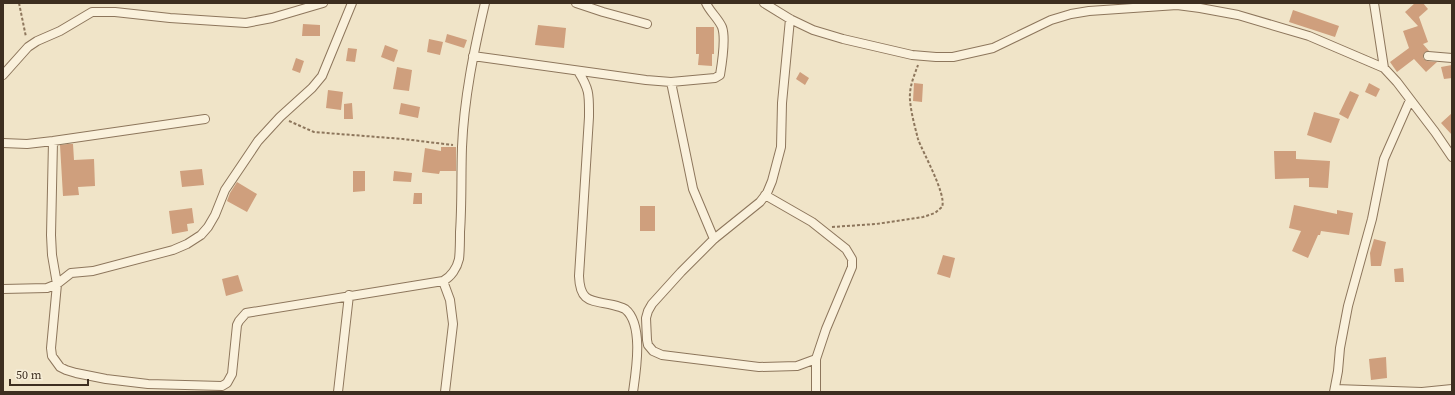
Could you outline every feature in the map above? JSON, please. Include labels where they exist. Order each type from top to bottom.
[{"type":"street","points":[[3,76],[37,40],[60,31],[77,22],[87,14],[96,11],[246,23],[272,18],[323,3]]},
{"type":"street","points":[[3,289],[42,289],[57,284],[71,273],[93,271],[173,250],[187,244],[201,235],[215,215],[225,190],[252,150],[280,117],[312,88],[322,76],[352,3]]},
{"type":"street","points":[[54,141],[51,235],[52,254],[57,284],[51,348],[52,356],[60,367],[76,373],[148,384],[224,385],[229,381],[232,374],[237,325],[239,320],[246,313],[443,281],[449,277],[456,268],[459,260],[462,197],[462,147],[468,88],[473,56],[485,3]]},
{"type":"street","points":[[576,3],[647,24]]},
{"type":"street","points":[[473,56],[578,71],[671,82],[715,78],[720,75],[723,31],[719,22],[710,11],[706,3]]},
{"type":"street","points":[[764,3],[790,19],[813,30],[843,39],[912,55],[954,57],[993,48],[1051,20],[1071,14],[1089,11],[1180,4],[1238,15],[1309,36],[1384,68],[1398,82],[1452,157]]},
{"type":"street","points":[[1374,3],[1384,68]]},
{"type":"street","points":[[790,19],[782,103],[780,147],[772,181],[765,195],[754,208],[714,239],[652,304],[646,318],[647,340],[648,345],[653,351],[662,355],[759,367],[798,366],[816,359]]},
{"type":"street","points":[[1428,56],[1452,58]]},
{"type":"street","points":[[578,71],[587,86],[589,110],[578,276],[579,287],[581,292],[587,298],[624,308],[633,320],[636,335],[637,365],[634,392]]},
{"type":"street","points":[[671,82],[693,189],[714,239]]},
{"type":"street","points":[[1410,100],[1384,158],[1372,219],[1348,306],[1334,390],[1422,392],[1452,389]]},
{"type":"street","points":[[3,143],[27,144],[54,141],[205,119]]},
{"type":"street","points":[[765,195],[788,207],[818,227],[846,249],[852,263],[852,267],[826,329],[816,359],[816,392]]},
{"type":"street","points":[[443,281],[450,300],[453,324],[445,392]]},
{"type":"street","points":[[338,392],[350,295]]},
{"type":"path","points":[[19,3],[28,48]]},
{"type":"path","points":[[818,227],[876,224],[923,217],[935,213],[942,207],[943,200],[918,138],[910,99],[911,85],[922,56]]},
{"type":"path","points":[[280,117],[314,132],[403,139],[462,147]]},
{"type":"building","points":[[1415,3],[1423,3],[1428,9],[1419,17],[1428,42],[1423,44],[1429,51],[1424,53],[1423,58],[1427,61],[1437,62],[1426,72],[1414,59],[1397,72],[1390,62],[1409,48],[1403,31],[1418,26],[1405,12]]},
{"type":"building","points":[[1293,10],[1339,26],[1335,37],[1289,22]]},
{"type":"building","points":[[303,24],[320,25],[320,36],[302,36]]},
{"type":"building","points":[[538,25],[566,28],[564,48],[535,45]]},
{"type":"building","points":[[696,27],[714,27],[714,54],[712,54],[712,66],[698,65],[699,54],[696,54]]},
{"type":"building","points":[[447,34],[467,40],[464,48],[445,42]]},
{"type":"building","points":[[429,39],[443,42],[440,55],[427,52]]},
{"type":"building","points":[[385,45],[398,50],[394,62],[381,57]]},
{"type":"building","points":[[348,48],[357,49],[355,62],[346,61]]},
{"type":"building","points":[[296,58],[304,61],[300,73],[292,70]]},
{"type":"building","points":[[1452,65],[1452,78],[1444,79],[1441,67]]},
{"type":"building","points":[[397,67],[412,70],[409,91],[393,89]]},
{"type":"building","points":[[800,72],[809,78],[805,85],[796,79]]},
{"type":"building","points":[[914,83],[923,84],[922,102],[913,101]]},
{"type":"building","points":[[1369,83],[1380,89],[1376,97],[1365,92]]},
{"type":"building","points":[[328,90],[343,92],[341,110],[326,108]]},
{"type":"building","points":[[1350,91],[1359,95],[1348,119],[1339,114]]},
{"type":"building","points":[[352,103],[353,119],[344,119],[344,104]]},
{"type":"building","points":[[401,103],[420,107],[418,118],[399,114]]},
{"type":"building","points":[[1314,112],[1340,119],[1331,143],[1307,135]]},
{"type":"building","points":[[1452,113],[1452,135],[1441,123]]},
{"type":"building","points":[[73,144],[74,160],[94,159],[95,186],[78,187],[79,195],[63,196],[60,145]]},
{"type":"building","points":[[441,147],[456,147],[456,171],[440,171],[439,174],[422,172],[425,148],[441,151]]},
{"type":"building","points":[[1274,151],[1296,151],[1296,159],[1330,161],[1328,188],[1309,187],[1309,178],[1275,179]]},
{"type":"building","points":[[202,169],[204,185],[182,187],[180,171]]},
{"type":"building","points":[[353,171],[365,171],[365,191],[353,192]]},
{"type":"building","points":[[394,171],[412,173],[411,182],[393,181]]},
{"type":"building","points":[[237,182],[257,194],[247,212],[227,201]]},
{"type":"building","points":[[414,193],[422,193],[422,204],[413,204]]},
{"type":"building","points":[[1294,205],[1337,214],[1337,210],[1353,213],[1349,235],[1321,231],[1308,258],[1292,251],[1301,231],[1289,228]]},
{"type":"building","points":[[640,206],[655,206],[655,231],[640,231]]},
{"type":"building","points":[[192,208],[194,223],[187,224],[188,231],[172,234],[169,211]]},
{"type":"building","points":[[1374,239],[1386,242],[1381,266],[1371,266],[1370,253]]},
{"type":"building","points":[[943,255],[955,258],[950,278],[937,274]]},
{"type":"building","points":[[1403,268],[1404,282],[1395,282],[1394,269]]},
{"type":"building","points":[[238,275],[243,291],[226,296],[222,279]]},
{"type":"building","points":[[1386,357],[1387,378],[1371,380],[1369,359]]}]
